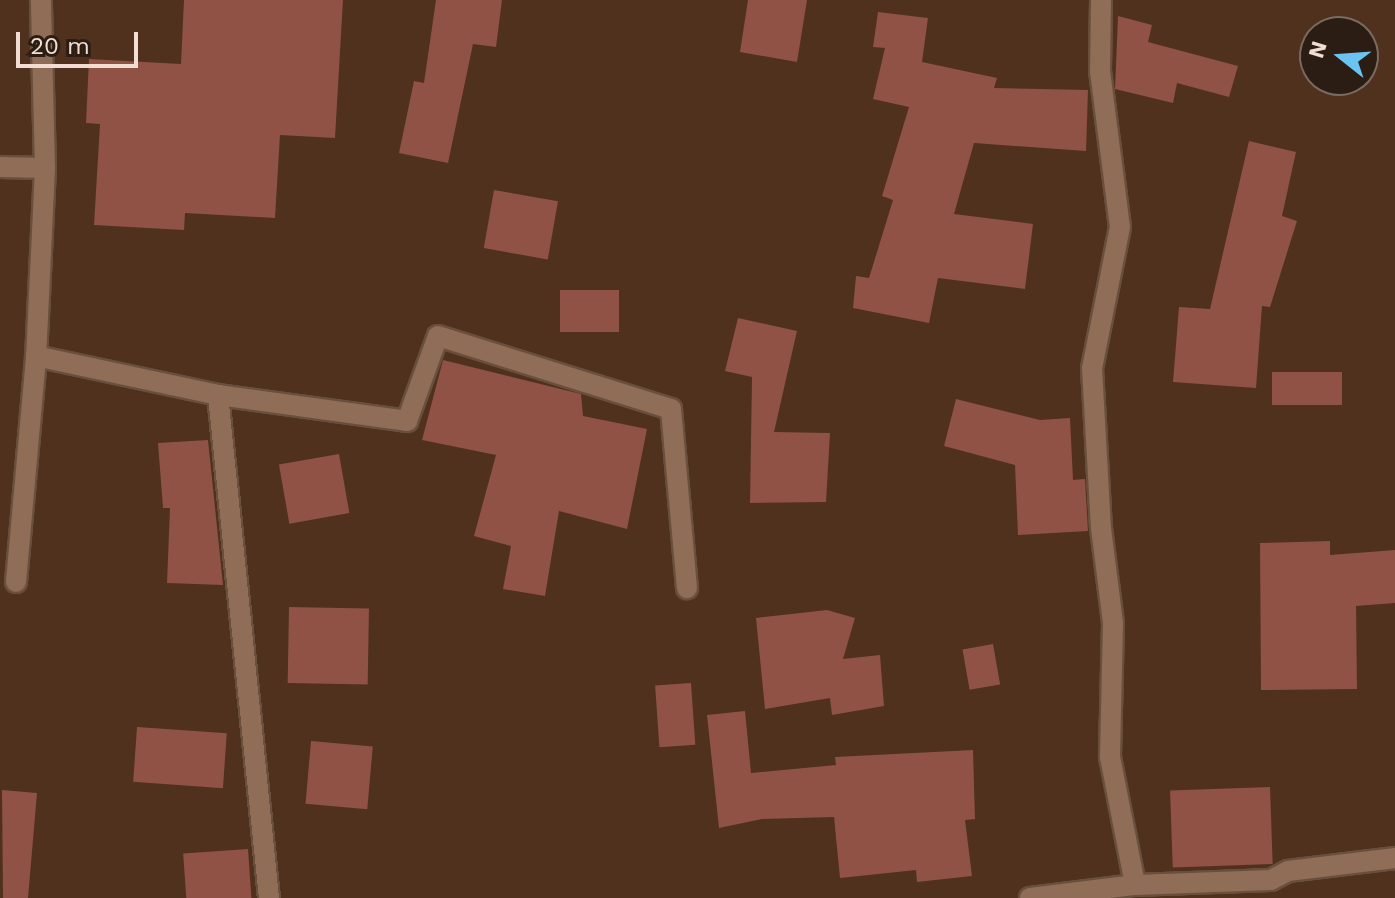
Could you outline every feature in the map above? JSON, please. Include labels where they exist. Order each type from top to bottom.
[{"type":"street","points":[[16,582],[36,356],[45,168],[41,0]]},
{"type":"street","points":[[1101,0],[1100,71],[1120,227],[1092,368],[1101,528],[1113,623],[1110,757],[1135,885]]},
{"type":"street","points":[[0,167],[45,168]]},
{"type":"street","points":[[36,356],[218,395],[407,421],[438,336],[671,409],[687,588]]},
{"type":"street","points":[[218,395],[269,898]]},
{"type":"street","points":[[1030,898],[1135,885],[1271,880],[1288,871],[1395,858]]},
{"type":"building","points":[[184,0],[343,0],[335,138],[280,135],[275,218],[185,213],[184,230],[94,225],[100,124],[86,123],[89,59],[181,64]]},
{"type":"building","points":[[436,0],[502,0],[496,47],[473,44],[448,163],[399,153],[414,81],[424,83]]},
{"type":"building","points":[[748,0],[807,0],[797,62],[740,52]]},
{"type":"building","points":[[878,12],[928,18],[922,62],[997,78],[994,88],[1088,90],[1086,151],[974,143],[954,214],[1033,224],[1025,289],[938,278],[929,323],[853,308],[856,276],[869,278],[893,200],[882,196],[909,107],[873,99],[885,48],[873,47]]},
{"type":"building","points":[[1118,16],[1152,25],[1148,42],[1238,66],[1229,97],[1177,83],[1173,103],[1115,89]]},
{"type":"building","points":[[1249,141],[1296,152],[1282,216],[1297,221],[1270,307],[1262,306],[1256,388],[1173,382],[1179,307],[1210,309]]},
{"type":"building","points":[[494,190],[558,201],[548,259],[484,248]]},
{"type":"building","points":[[560,290],[619,290],[619,332],[560,332]]},
{"type":"building","points":[[738,318],[797,331],[774,432],[830,433],[826,502],[750,503],[752,377],[725,371]]},
{"type":"building","points":[[443,360],[581,394],[583,416],[647,429],[627,529],[559,511],[545,596],[503,589],[511,546],[474,536],[496,455],[422,440]]},
{"type":"building","points":[[1272,372],[1342,372],[1342,405],[1272,405]]},
{"type":"building","points":[[956,399],[1040,420],[1070,418],[1073,480],[1085,479],[1088,531],[1018,535],[1015,465],[944,446]]},
{"type":"building","points":[[208,440],[223,585],[167,583],[170,508],[163,508],[158,443]]},
{"type":"building","points":[[339,454],[349,513],[289,524],[279,465]]},
{"type":"building","points":[[1330,541],[1330,555],[1395,550],[1395,603],[1356,606],[1357,689],[1261,690],[1260,543]]},
{"type":"building","points":[[289,607],[369,608],[368,684],[288,683]]},
{"type":"building","points":[[827,610],[855,618],[843,659],[880,655],[884,706],[832,715],[830,698],[765,709],[756,618]]},
{"type":"building","points":[[993,644],[1000,684],[970,690],[962,649]]},
{"type":"building","points":[[691,683],[695,745],[659,747],[655,686]]},
{"type":"building","points":[[745,711],[751,773],[836,765],[835,757],[973,750],[975,819],[965,820],[972,876],[917,882],[916,870],[840,878],[834,817],[762,819],[719,828],[707,715]]},
{"type":"building","points":[[137,727],[227,733],[223,788],[133,782]]},
{"type":"building","points":[[311,741],[373,746],[367,809],[306,804]]},
{"type":"building","points":[[1270,787],[1273,864],[1173,867],[1170,790]]},
{"type":"building","points":[[2,790],[37,793],[28,898],[3,898]]},
{"type":"building","points":[[248,849],[251,898],[186,898],[183,854]]}]
